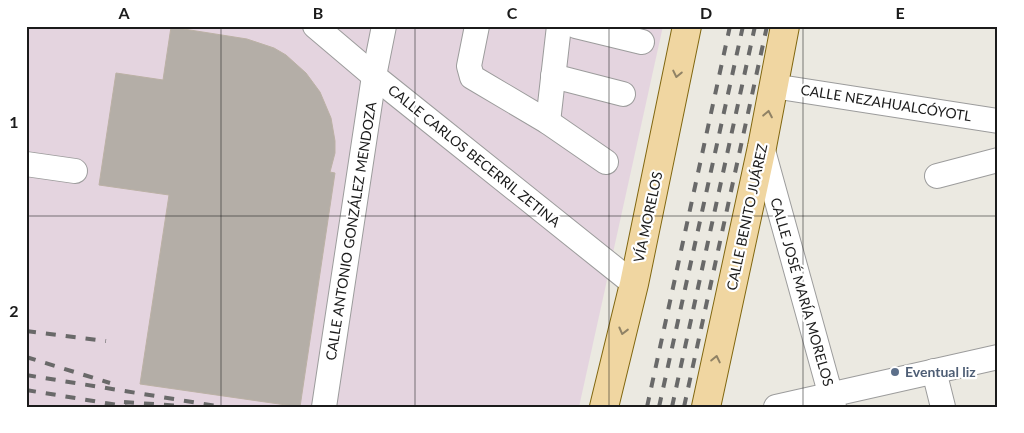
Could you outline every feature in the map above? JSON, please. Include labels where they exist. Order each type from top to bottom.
[{"type":"main road","name":"VÍA MORELOS","points":[[604,407],[634,284],[687,26]]},
{"type":"main road","name":"CALLE BENITO JUÁREZ","points":[[706,407],[762,148],[785,26]]},
{"type":"street","name":"CALLE CARLOS BECERRIL ZETINA","points":[[316,26],[374,76],[634,284]]},
{"type":"street","name":"CALLE ANTONIO GONZÁLEZ MENDOZA","points":[[324,407],[374,76],[384,26]]},
{"type":"street","points":[[477,26],[469,66],[472,77],[548,122],[606,162]]},
{"type":"street","points":[[548,122],[559,26]]},
{"type":"street","points":[[576,26],[642,42]]},
{"type":"street","points":[[553,76],[623,94]]},
{"type":"street","name":"CALLE NEZAHUALCÓYOTL","points":[[773,86],[998,121]]},
{"type":"street","name":"CALLE JOSÉ MARÍA MORELOS","points":[[762,148],[832,401]]},
{"type":"street","points":[[937,176],[998,160]]},
{"type":"street","points":[[26,164],[75,171]]},
{"type":"street","points":[[776,407],[832,401],[934,371],[998,356]]},
{"type":"street","points":[[934,371],[943,407]]},
{"type":"shaded area","points":[[26,26],[663,26],[579,407],[26,407]]},
{"type":"building","points":[[171,27],[247,39],[274,48],[286,55],[306,73],[320,92],[331,118],[335,153],[330,172],[335,173],[300,407],[140,384],[169,195],[99,185],[116,73],[163,80]]},
{"type":"railway","points":[[647,407],[730,26]]},
{"type":"railway","points":[[659,407],[743,26]]},
{"type":"railway","points":[[672,407],[755,26]]},
{"type":"railway","points":[[684,407],[767,26]]},
{"type":"railway","points":[[26,331],[106,341]]},
{"type":"railway","points":[[26,357],[110,383]]},
{"type":"railway","points":[[26,375],[223,407]]},
{"type":"railway","points":[[26,390],[130,407]]},
{"type":"railway","points":[[124,402],[181,406]]},
{"type":"place","name":"Eventual liz","points":[[895,372]]}]
